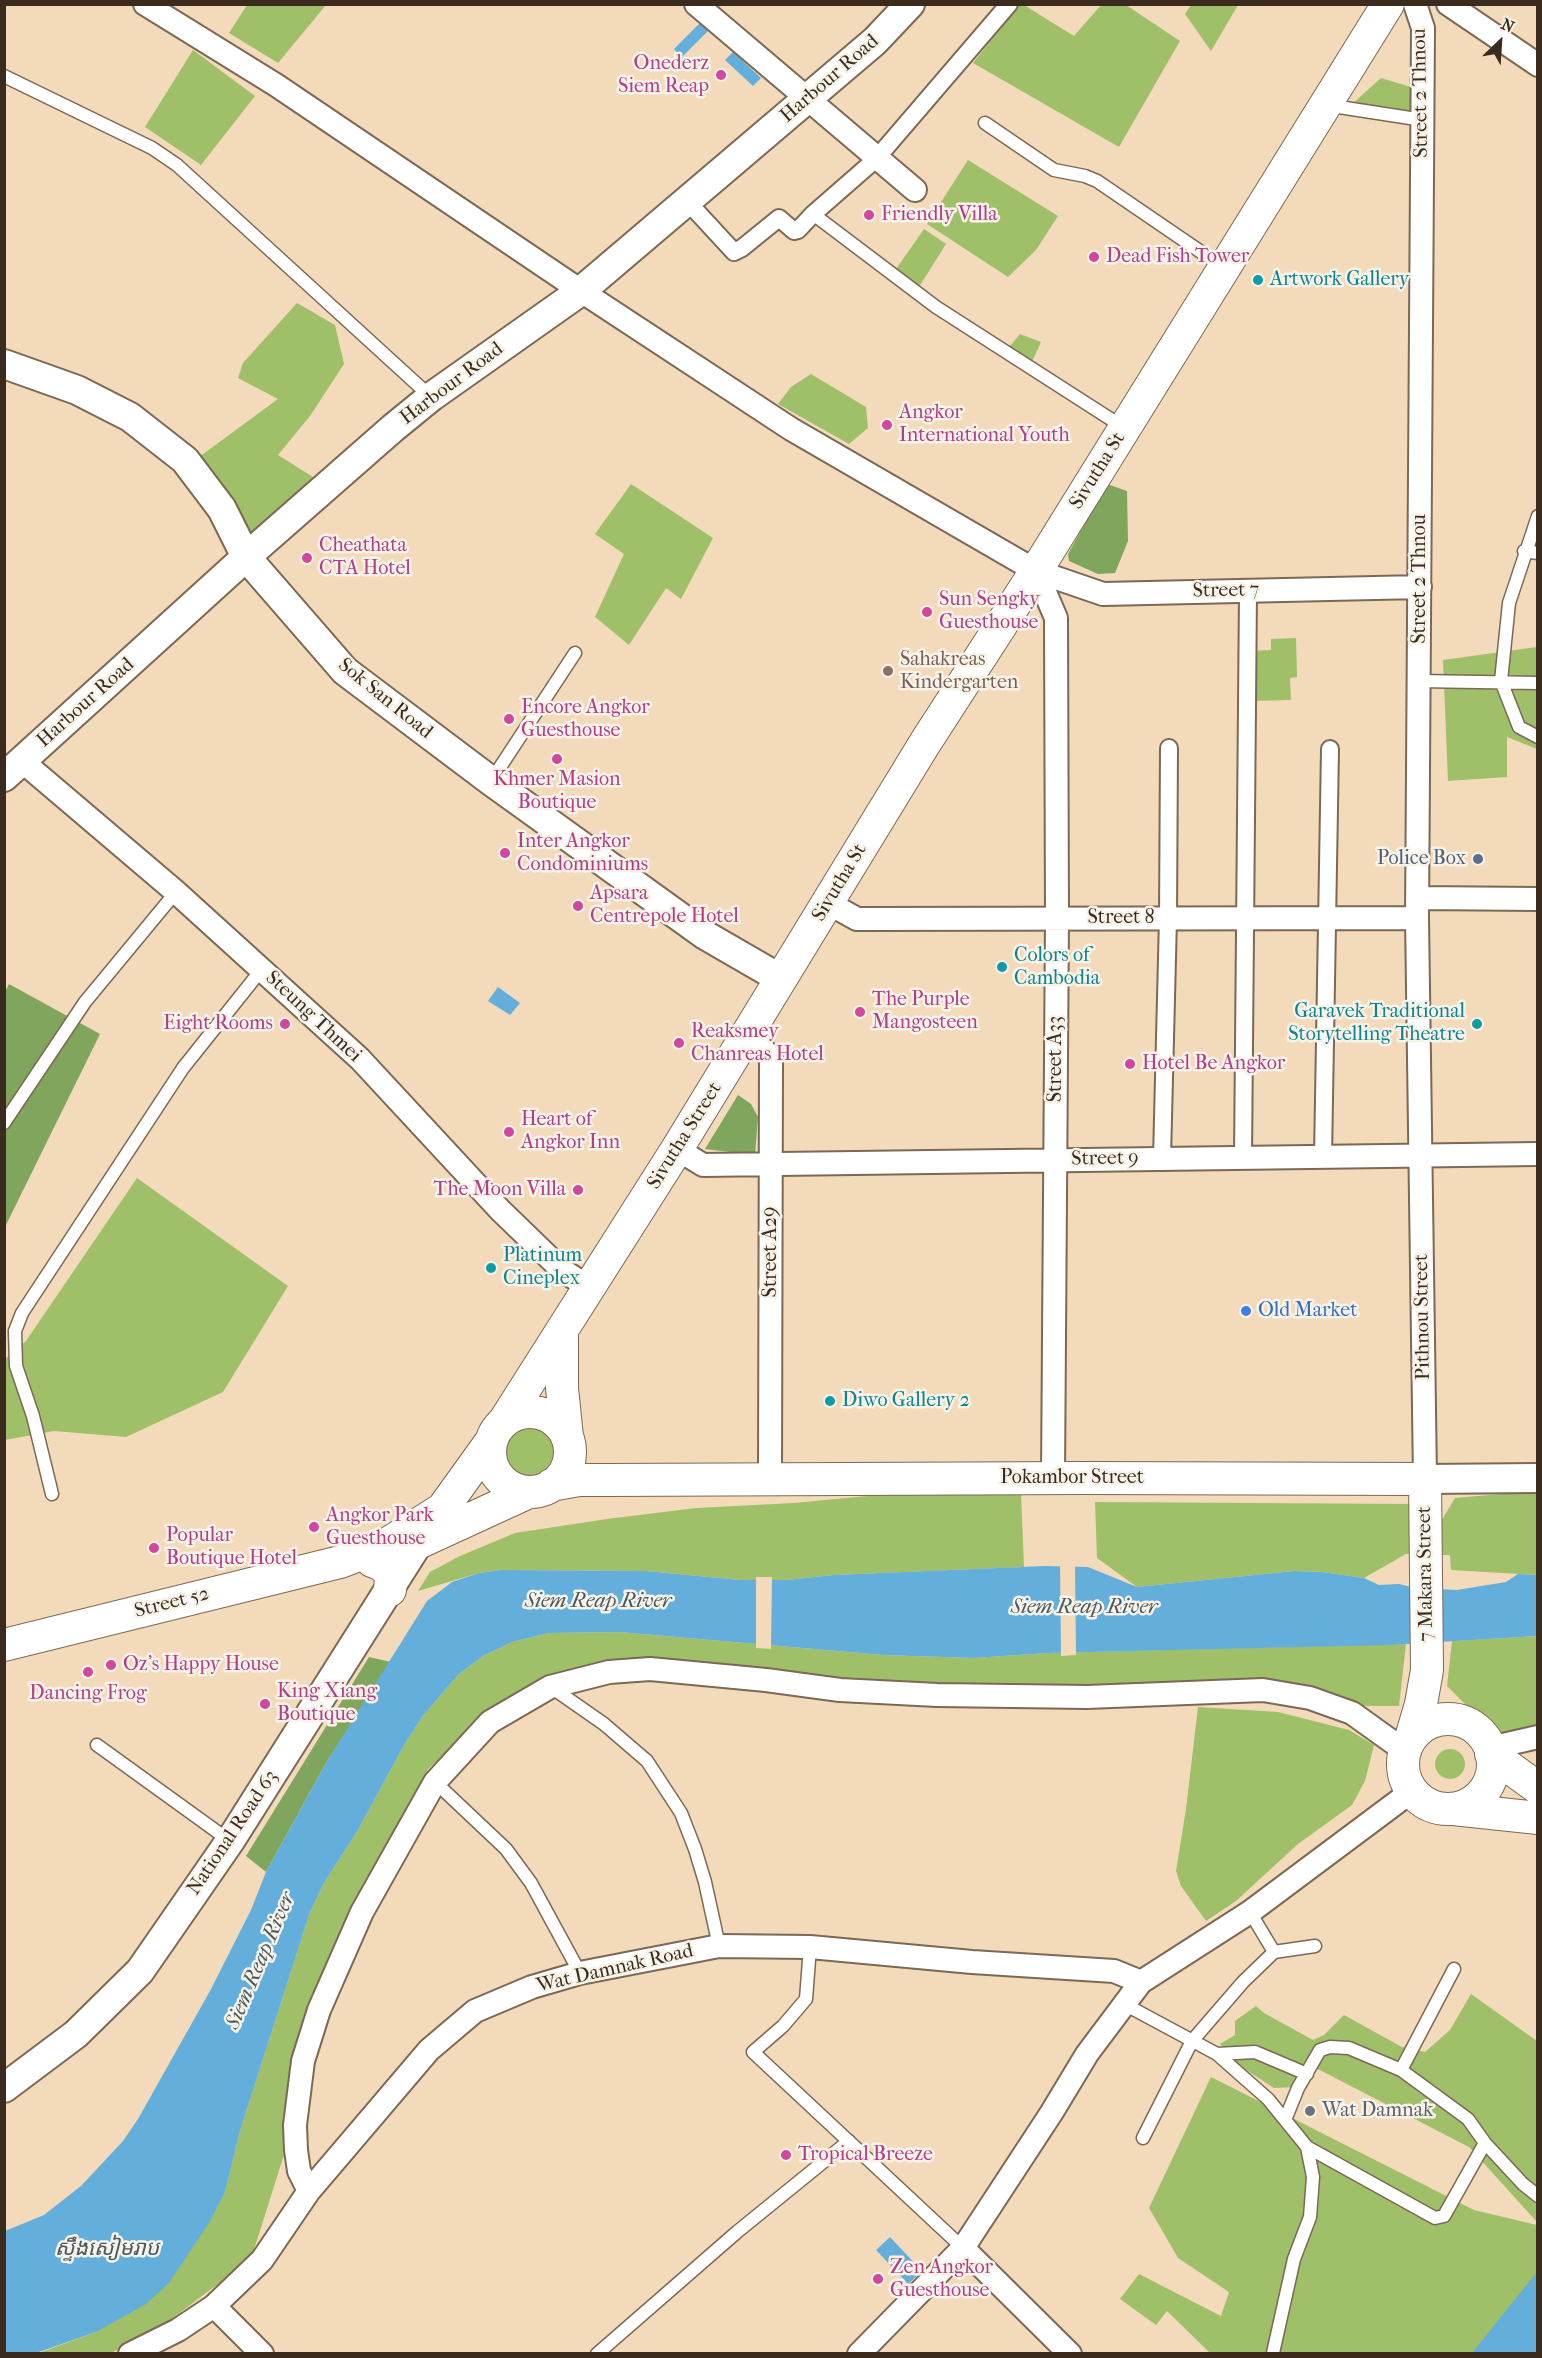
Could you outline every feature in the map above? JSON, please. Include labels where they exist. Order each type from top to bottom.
[{"type":"main road","name":"Sivutha St","points":[[781,979],[925,743],[1036,572],[1388,4]]},
{"type":"main road","name":"Sivutha Street","points":[[498,1430],[562,1334],[781,979]]},
{"type":"main road","points":[[419,1542],[561,1478],[570,1456],[562,1388],[562,1334]]},
{"type":"main road","points":[[540,1489],[516,1489],[505,1483],[492,1464],[490,1452],[498,1430],[520,1413],[534,1412],[548,1416],[559,1425],[568,1441],[593,1471],[607,1480]]},
{"type":"main road","name":"National Road 63","points":[[419,1542],[498,1430]]},
{"type":"main road","name":"Pokambor Street","points":[[540,1489],[579,1480],[1425,1479]]},
{"type":"main road","name":"7 Makara Street","points":[[1408,1744],[1421,1704],[1427,1660],[1425,1479]]},
{"type":"main road","name":"Street 52","points":[[4,1645],[340,1562],[387,1544],[440,1511]]},
{"type":"main road","name":"Street 52","points":[[340,1562],[372,1561],[393,1555],[419,1542]]},
{"type":"main road","points":[[372,1561],[388,1571],[391,1577],[390,1590]]},
{"type":"main road","name":"7 Makara Street","points":[[1427,1660],[1442,1700],[1457,1721]]},
{"type":"main road","points":[[1538,1788],[1491,1751],[1482,1735],[1471,1726],[1457,1721],[1440,1720],[1424,1726],[1408,1744],[1403,1772],[1412,1791],[1423,1802],[1437,1808],[1538,1818]]},
{"type":"main road","points":[[1452,1809],[1467,1805],[1484,1790],[1491,1776],[1491,1751]]},
{"type":"street","name":"Street 7","points":[[145,4],[276,85],[580,291],[791,429],[1036,572],[1102,594],[1420,587]]},
{"type":"street","points":[[696,4],[915,190]]},
{"type":"street","name":"Harbour Road","points":[[9,771],[246,558],[431,397],[580,291],[875,42],[910,4]]},
{"type":"street","points":[[686,200],[734,252],[779,218],[796,231],[876,159],[1009,4]]},
{"type":"street","name":"Street 2 Thnou","points":[[1415,4],[1424,28],[1418,908],[1420,1154]]},
{"type":"street","points":[[1424,28],[1440,16],[1456,10],[1538,65]]},
{"type":"street","name":"Sok San Road","points":[[4,364],[77,390],[130,417],[185,460],[222,509],[246,558],[345,671],[491,781],[705,936],[781,979]]},
{"type":"street","name":"Street A33","points":[[1036,572],[1056,618],[1057,918],[1053,1478]]},
{"type":"street","points":[[1243,1157],[1248,591]]},
{"type":"street","points":[[1162,1158],[1168,918],[1169,748]]},
{"type":"street","points":[[1323,1157],[1330,749]]},
{"type":"street","name":"Steung Thmei","points":[[9,771],[176,892],[360,1059],[500,1210],[562,1270],[590,1288]]},
{"type":"street","name":"Street 8","points":[[828,903],[858,919],[1327,918],[1538,899]]},
{"type":"street","name":"Street A29","points":[[750,1032],[771,1059],[770,1479]]},
{"type":"street","name":"Street 9","points":[[677,1149],[703,1165],[1538,1154]]},
{"type":"street","name":"Pithnou Street","points":[[1420,1154],[1425,1479]]},
{"type":"street","name":"Pokambor Street","points":[[1425,1479],[1538,1478]]},
{"type":"street","name":"National Road 63","points":[[8,2078],[76,2034],[140,1971],[230,1841],[419,1542]]},
{"type":"street","points":[[309,2192],[300,2171],[295,2125],[303,2061],[309,2035],[362,1912],[435,1782],[490,1722],[550,1687],[609,1672],[650,1669],[766,1680],[840,1690],[937,1695],[1087,1698],[1263,1690],[1310,1698],[1352,1713],[1408,1744]]},
{"type":"street","points":[[1491,1751],[1538,1737]]},
{"type":"street","points":[[859,2354],[963,2248],[1087,2054],[1141,1982],[1250,1912],[1412,1791]]},
{"type":"street","name":"Wat Damnak Road","points":[[130,2354],[178,2330],[214,2306],[262,2260],[309,2192],[429,2050],[475,2011],[532,1987],[580,1973],[718,1946],[810,1947],[972,1962],[1114,1971],[1141,1982]]},
{"type":"street","points":[[963,2248],[1070,2354]]},
{"type":"street","points":[[214,2306],[262,2354]]},
{"type":"lane","points":[[4,76],[152,148],[177,165],[431,397]]},
{"type":"lane","points":[[1324,105],[1423,120]]},
{"type":"lane","points":[[985,123],[1054,170],[1097,181],[1224,267]]},
{"type":"lane","points":[[813,214],[929,303],[1125,428]]},
{"type":"lane","points":[[1538,516],[1524,551],[1509,603],[1501,681],[1519,727],[1538,737]]},
{"type":"lane","points":[[1524,551],[1538,553]]},
{"type":"lane","points":[[491,781],[575,653]]},
{"type":"lane","points":[[1419,681],[1538,683]]},
{"type":"lane","points":[[4,1123],[85,1002],[176,892]]},
{"type":"lane","points":[[52,1494],[33,1416],[16,1366],[15,1331],[22,1312],[183,1068],[262,969]]},
{"type":"lane","points":[[550,1687],[604,1724],[647,1761],[681,1813],[705,1882],[718,1946]]},
{"type":"lane","points":[[97,1745],[230,1841]]},
{"type":"lane","points":[[435,1782],[506,1849],[531,1883],[580,1973]]},
{"type":"lane","points":[[1250,1912],[1274,1952]]},
{"type":"lane","points":[[1143,2139],[1192,2041],[1243,1983],[1274,1952],[1315,1946]]},
{"type":"lane","points":[[810,1947],[806,2000],[783,2026],[753,2052],[963,2248]]},
{"type":"lane","points":[[1401,2070],[1454,1969]]},
{"type":"lane","points":[[1124,2004],[1217,2054],[1268,2098],[1307,2147],[1435,2218],[1444,2216],[1485,2143]]},
{"type":"lane","points":[[1285,2120],[1320,2050],[1330,2047],[1348,2048],[1401,2070],[1468,2119],[1485,2143],[1523,2184],[1538,2196]]},
{"type":"lane","points":[[1217,2054],[1255,2052],[1306,2074]]},
{"type":"lane","points":[[597,2354],[737,2232],[849,2141]]},
{"type":"lane","points":[[1273,2353],[1294,2259],[1310,2217],[1313,2177],[1307,2147]]},
{"type":"green space","points":[[247,5],[326,5],[278,63],[229,33]]},
{"type":"green space","points":[[1019,5],[1024,5],[1074,36],[1101,5],[1126,5],[1180,41],[1119,147],[973,63]]},
{"type":"green space","points":[[1191,5],[1238,5],[1211,51],[1185,14]]},
{"type":"green space","points":[[193,50],[255,96],[201,165],[145,127]]},
{"type":"green space","points":[[1381,78],[1411,87],[1418,108],[1408,114],[1351,105]]},
{"type":"green space","points":[[968,160],[1058,216],[1036,250],[1008,277],[927,224]]},
{"type":"green space","points":[[924,229],[946,244],[919,287],[896,269]]},
{"type":"green space","points":[[297,303],[335,325],[344,364],[310,416],[278,455],[313,477],[303,501],[250,538],[199,457],[278,399],[238,378],[243,363]]},
{"type":"green space","points":[[1020,334],[1041,342],[1030,366],[1005,352]]},
{"type":"green space","points":[[811,374],[866,407],[868,428],[849,444],[778,404],[791,387]]},
{"type":"green space","points":[[631,484],[713,538],[681,599],[666,588],[629,645],[595,617],[624,554],[595,534]]},
{"type":"green space","points":[[1107,484],[1127,491],[1128,541],[1115,573],[1098,574],[1069,561],[1068,554]]},
{"type":"green space","points":[[1296,638],[1297,677],[1290,678],[1291,700],[1250,701],[1249,651],[1271,650],[1271,639]]},
{"type":"green space","points":[[1537,647],[1537,749],[1507,737],[1507,777],[1448,781],[1443,660]]},
{"type":"green space","points":[[9,984],[100,1034],[5,1227],[4,994]]},
{"type":"green space","points":[[738,1095],[751,1104],[758,1117],[755,1155],[705,1149]]},
{"type":"green space","points":[[137,1178],[288,1286],[223,1392],[126,1437],[54,1431],[5,1440],[4,1360],[26,1341]]},
{"type":"green space","points":[[525,1428],[535,1428],[547,1435],[554,1447],[554,1457],[547,1469],[535,1476],[525,1476],[510,1465],[506,1457],[506,1447],[517,1432]]},
{"type":"green space","points":[[930,1490],[1021,1493],[1024,1567],[834,1575],[786,1580],[740,1580],[646,1571],[501,1570],[479,1573],[418,1591],[430,1572],[460,1556],[515,1533],[696,1508],[794,1503]]},
{"type":"green space","points":[[1537,1491],[1537,1575],[1451,1570],[1450,1555],[1432,1555],[1437,1528],[1455,1498]]},
{"type":"green space","points":[[1095,1502],[1413,1504],[1418,1554],[1406,1554],[1364,1578],[1294,1571],[1137,1587],[1097,1558]]},
{"type":"green space","points":[[619,1632],[883,1655],[974,1658],[1048,1653],[1406,1644],[1399,1706],[1350,1706],[1215,1684],[1092,1694],[835,1681],[618,1664],[482,1719],[428,1769],[369,1886],[251,2259],[145,2339],[110,2353],[36,2354],[96,2332],[225,2192],[240,2131],[310,1912],[324,1883],[358,1830],[422,1717],[458,1675],[483,1656],[512,1642],[549,1633]]},
{"type":"green space","points":[[1537,1636],[1537,1730],[1505,1738],[1491,1730],[1447,1686],[1452,1641]]},
{"type":"green space","points":[[369,1657],[391,1662],[326,1763],[266,1872],[246,1856]]},
{"type":"green space","points":[[1198,1707],[1278,1712],[1349,1730],[1374,1745],[1365,1781],[1352,1805],[1298,1844],[1236,1901],[1206,1921],[1181,1886],[1176,1871]]},
{"type":"green space","points":[[1450,1749],[1461,1753],[1465,1764],[1461,1775],[1450,1779],[1439,1775],[1435,1764],[1439,1753]]},
{"type":"green space","points":[[1471,1994],[1537,2041],[1537,2222],[1469,2147],[1312,2066],[1297,2087],[1274,2088],[1237,2064],[1220,2044],[1235,2035],[1235,2021],[1256,2006],[1264,2013],[1313,2040],[1324,2035],[1344,2015],[1402,2047],[1425,2052],[1450,2030]]},
{"type":"green space","points":[[1211,2077],[1474,2210],[1537,2225],[1537,2353],[1210,2353],[1167,2311],[1156,2325],[1120,2299],[1139,2274],[1221,2316],[1229,2292],[1178,2258],[1149,2208]]},
{"type":"water","points":[[700,23],[708,31],[682,57],[674,49]]},
{"type":"water","points":[[733,52],[761,78],[753,86],[725,60]]},
{"type":"water","points":[[498,987],[520,1003],[510,1015],[488,1001]]},
{"type":"water","name":"ស្ទឹងសៀមរាប","points":[[1045,1566],[1088,1567],[1137,1587],[1294,1571],[1364,1578],[1379,1585],[1399,1584],[1415,1588],[1457,1590],[1506,1582],[1518,1574],[1537,1575],[1537,1636],[1390,1645],[1048,1653],[974,1658],[883,1655],[619,1632],[549,1633],[512,1642],[483,1656],[458,1675],[422,1717],[358,1830],[324,1883],[310,1912],[240,2131],[225,2192],[209,2223],[169,2283],[146,2304],[96,2332],[36,2353],[5,2354],[5,2231],[44,2215],[81,2186],[123,2141],[138,2119],[210,1991],[251,1910],[266,1872],[326,1763],[427,1601],[452,1582],[479,1573],[501,1570],[646,1571],[740,1580],[786,1580],[834,1575]]},
{"type":"water","points":[[890,2237],[922,2271],[908,2284],[876,2250]]},
{"type":"water","points":[[1537,2272],[1537,2353],[1472,2353]]},
{"type":"pier","points":[[1060,1564],[1075,1564],[1076,1655],[1061,1656]]},
{"type":"pier","points":[[756,1577],[772,1577],[771,1649],[756,1648]]},
{"type":"place","name":"Onederz Siem Reap","points":[[721,75]]},
{"type":"place","name":"Friendly Villa","points":[[869,215]]},
{"type":"place","name":"Dead Fish Tower","points":[[1094,257]]},
{"type":"place","name":"Artwork Gallery","points":[[1258,280]]},
{"type":"place","name":"Angkor International Youth","points":[[887,425]]},
{"type":"place","name":"Cheathata CTA Hotel","points":[[307,558]]},
{"type":"place","name":"Sun Sengky Guesthouse","points":[[927,612]]},
{"type":"place","name":"Sahakreas Kindergarten","points":[[888,671]]},
{"type":"place","name":"Encore Angkor Guesthouse","points":[[509,719]]},
{"type":"place","name":"Khmer Masion Boutique","points":[[557,759]]},
{"type":"place","name":"Inter Angkor Condominiums","points":[[505,853]]},
{"type":"place","name":"Police Box","points":[[1478,859]]},
{"type":"place","name":"Apsara Centrepole Hotel","points":[[578,906]]},
{"type":"place","name":"Colors of Cambodia","points":[[1002,967]]},
{"type":"place","name":"The Purple Mangosteen","points":[[860,1012]]},
{"type":"place","name":"Eight Rooms","points":[[285,1024]]},
{"type":"place","name":"Garavek Traditional Storytelling Theatre","points":[[1477,1024]]},
{"type":"place","name":"Reaksmey Chanreas Hotel","points":[[679,1043]]},
{"type":"place","name":"Hotel Be Angkor","points":[[1130,1064]]},
{"type":"place","name":"Heart of Angkor Inn","points":[[509,1132]]},
{"type":"place","name":"The Moon Villa","points":[[578,1190]]},
{"type":"place","name":"Platinum Cineplex","points":[[491,1268]]},
{"type":"place","name":"Old Market","points":[[1246,1311]]},
{"type":"place","name":"Diwo Gallery 2","points":[[830,1401]]},
{"type":"place","name":"Angkor Park Guesthouse","points":[[314,1527]]},
{"type":"place","name":"Popular Boutique Hotel","points":[[154,1548]]},
{"type":"place","name":"Oz's Happy House","points":[[111,1665]]},
{"type":"place","name":"Dancing Frog","points":[[88,1672]]},
{"type":"place","name":"King Xiang Boutique","points":[[265,1704]]},
{"type":"place","name":"Wat Damnak","points":[[1310,2111]]},
{"type":"place","name":"Tropical Breeze","points":[[786,2155]]},
{"type":"place","name":"Zen Angkor Guesthouse","points":[[878,2279]]},
{"type":"water label","name":"Siem Reap River","points":[[598,1602]]},
{"type":"water label","name":"Siem Reap River","points":[[1084,1608]]},
{"type":"water label","name":"Siem Reap River","points":[[261,1961]]}]
